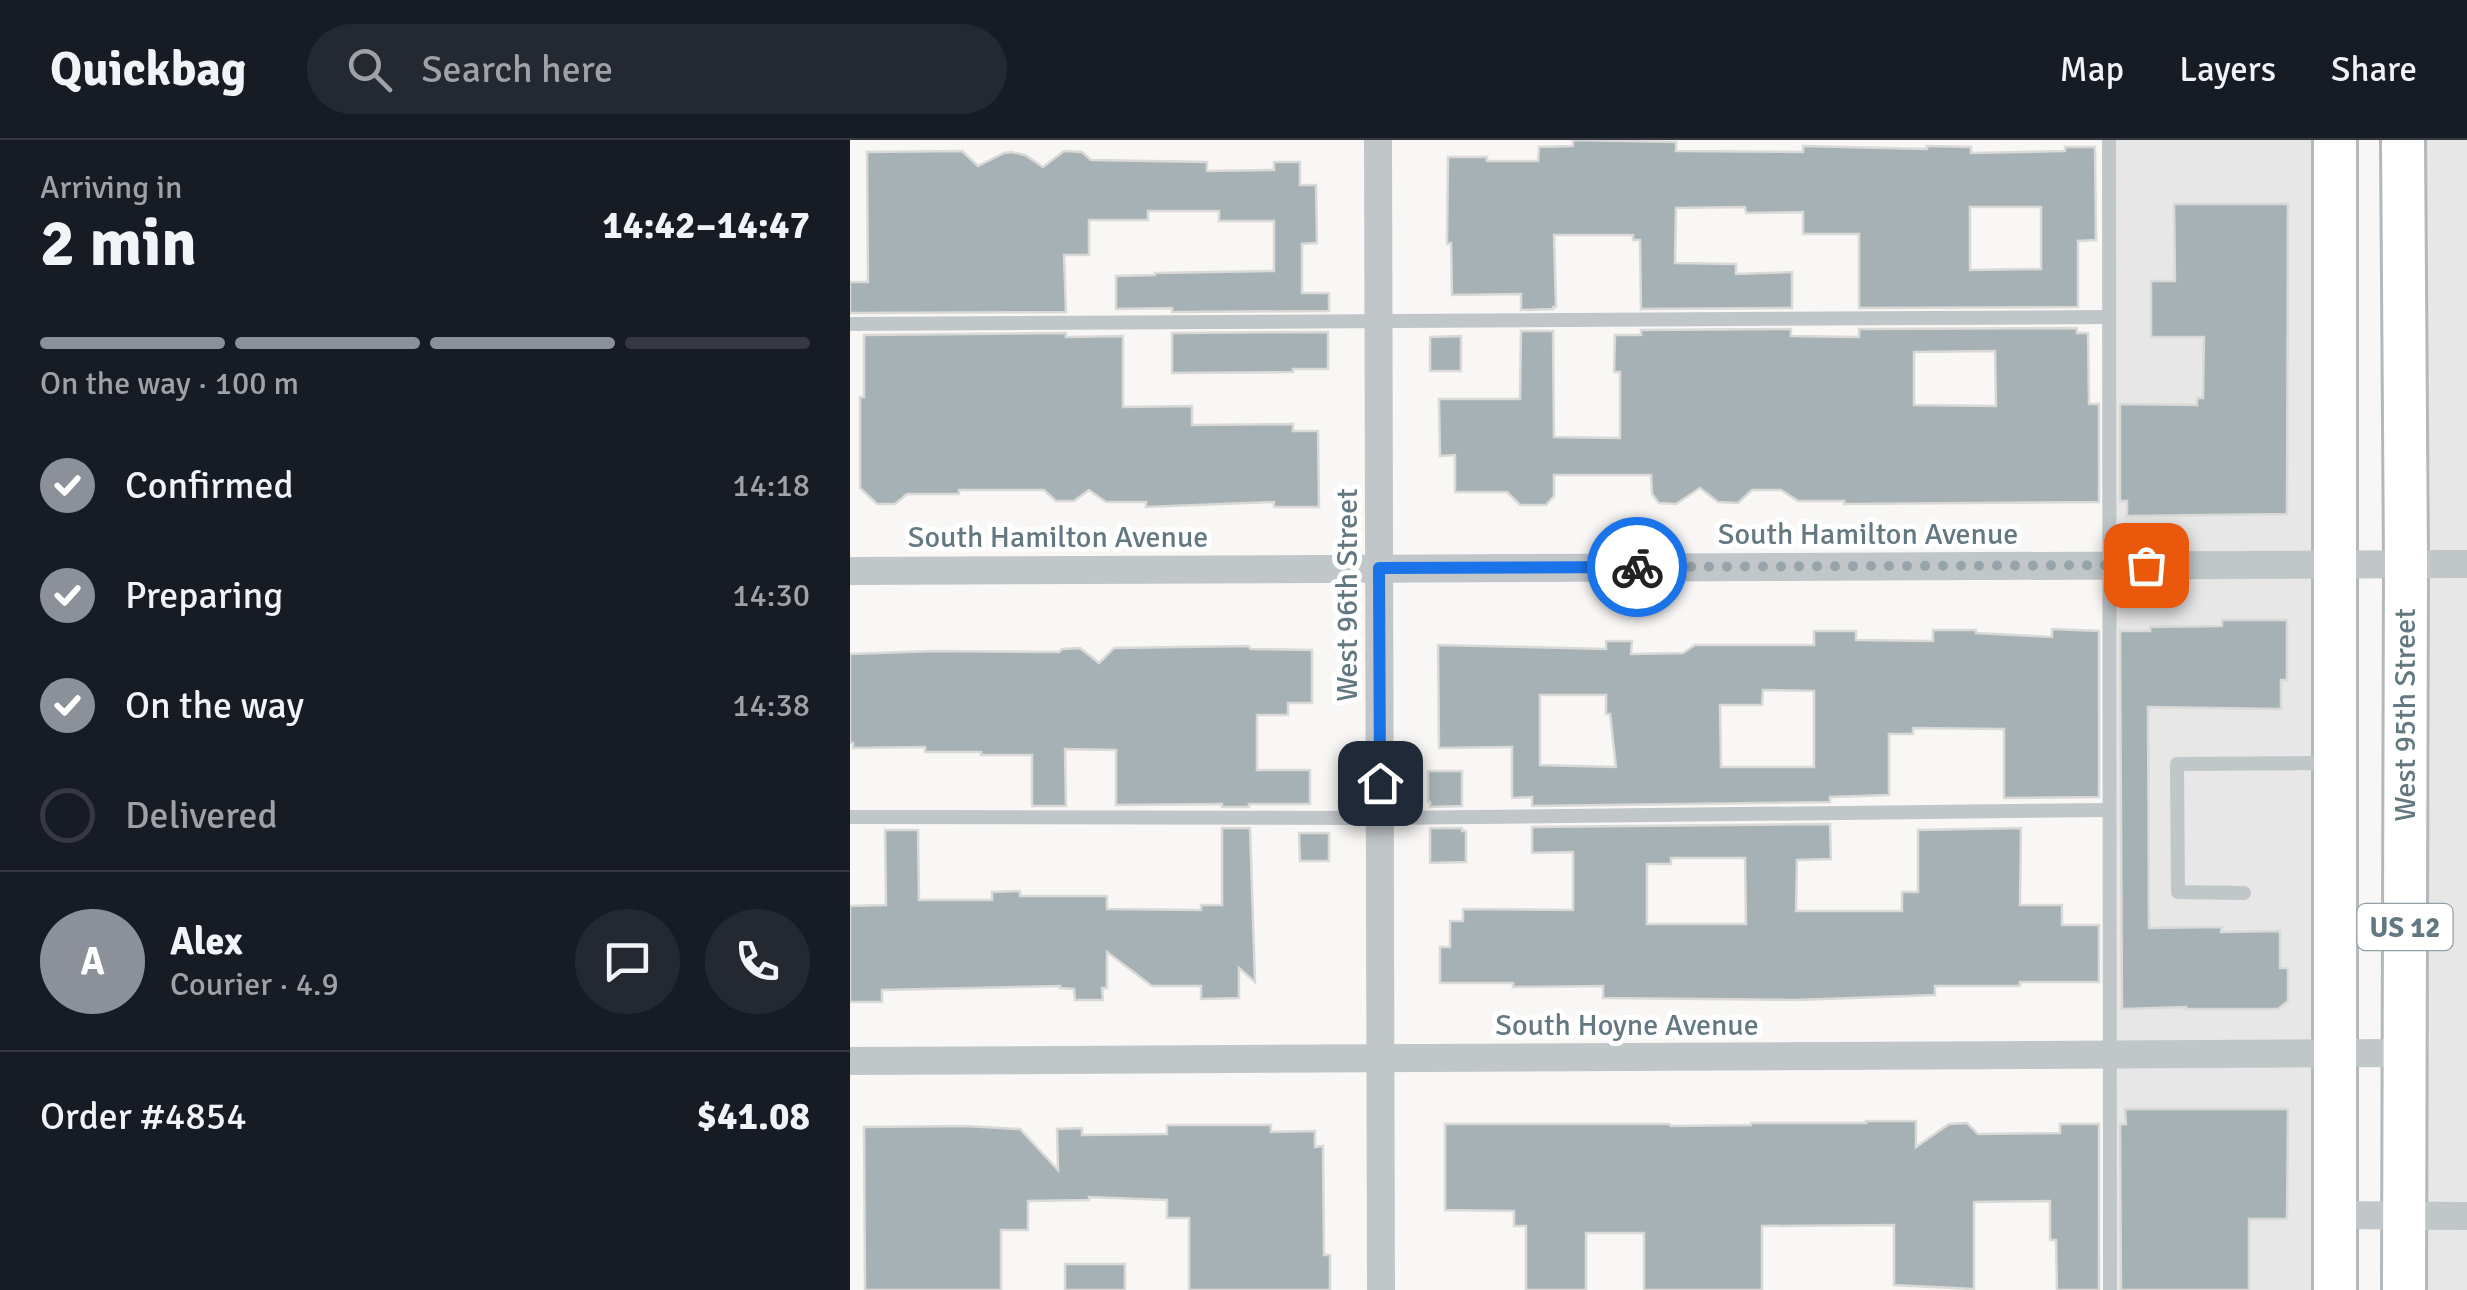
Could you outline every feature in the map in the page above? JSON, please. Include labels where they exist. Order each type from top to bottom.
[{"type":"main road","name":"US 12","points":[[2335,140],[2335,1290]]},
{"type":"main road","name":"West 95th Street","points":[[2404,140],[2404,1290]]},
{"type":"street","name":"West 96th Street","points":[[1378,140],[1381,1290]]},
{"type":"street","name":"South Hamilton Avenue","points":[[850,571],[2467,564]]},
{"type":"street","name":"South Hoyne Avenue","points":[[850,1061],[2405,1054]]},
{"type":"street","points":[[2336,1216],[2467,1216]]},
{"type":"lane","points":[[2110,140],[2110,1290]]},
{"type":"lane","points":[[850,324],[2108,317]]},
{"type":"lane","points":[[2244,893],[2178,892],[2176,764],[2336,763]]},
{"type":"lane","points":[[850,817],[1380,818],[2108,810]]},
{"type":"shaded area","points":[[2109,140],[2314,140],[2315,1290],[2110,1290]]},
{"type":"shaded area","points":[[2427,140],[2467,140],[2467,1290],[2428,1290]]},
{"type":"building","points":[[1573,140],[1676,142],[1676,151],[1803,152],[1803,146],[1927,146],[1971,147],[1971,153],[2095,147],[2096,240],[2078,241],[2078,307],[1859,308],[1859,234],[1803,234],[1803,212],[1746,213],[1745,207],[1676,208],[1675,263],[1736,264],[1736,274],[1792,272],[1792,308],[1641,309],[1640,240],[1633,240],[1633,235],[1554,235],[1553,309],[1521,310],[1521,294],[1452,295],[1451,243],[1447,244],[1448,157],[1538,161],[1539,147],[1573,146]],"holes":[[[1970,207],[2041,207],[2041,269],[1970,270]]]},
{"type":"building","points":[[962,151],[978,166],[1011,152],[1025,155],[1043,167],[1064,151],[1082,152],[1091,160],[1207,162],[1207,171],[1274,170],[1274,162],[1300,162],[1300,185],[1316,185],[1317,243],[1302,244],[1302,293],[1329,293],[1329,311],[1116,309],[1116,276],[1274,271],[1274,221],[1219,221],[1219,211],[1148,211],[1148,220],[1089,220],[1089,255],[1064,255],[1066,312],[850,313],[850,282],[868,282],[867,152]]},
{"type":"building","points":[[2174,204],[2288,204],[2287,514],[2127,516],[2127,501],[2120,501],[2120,404],[2197,405],[2197,398],[2203,398],[2204,337],[2151,337],[2151,281],[2175,281]]},
{"type":"building","points":[[2077,328],[2077,333],[2088,333],[2089,404],[2099,404],[2099,502],[1844,504],[1798,501],[1781,490],[1752,490],[1738,503],[1718,502],[1700,488],[1676,504],[1659,503],[1652,494],[1651,475],[1554,475],[1554,496],[1546,505],[1520,505],[1507,492],[1455,492],[1455,455],[1440,456],[1439,399],[1520,399],[1521,331],[1553,331],[1554,437],[1620,438],[1620,372],[1614,372],[1615,335],[1641,335],[1641,330],[1791,329],[1791,336],[1859,337],[1859,329]],"holes":[[[1995,351],[1996,406],[1914,405],[1914,352]]]},
{"type":"building","points":[[1328,332],[1328,369],[1172,373],[1172,333]]},
{"type":"building","points":[[1066,333],[1066,337],[1123,336],[1123,407],[1192,406],[1192,425],[1293,424],[1293,431],[1318,431],[1319,507],[1274,507],[1274,502],[1146,507],[1146,502],[1106,502],[1089,490],[1074,501],[1056,501],[1044,490],[959,490],[959,494],[907,494],[895,504],[877,504],[860,488],[864,335]]},
{"type":"building","points":[[1461,336],[1461,371],[1430,371],[1430,337]]},
{"type":"building","points":[[2222,620],[2287,620],[2287,680],[2281,680],[2281,709],[2148,707],[2149,928],[2280,931],[2280,968],[2288,968],[2288,1001],[2278,1009],[2122,1009],[2120,631],[2222,626]]},
{"type":"building","points":[[2052,629],[2099,631],[2099,797],[2004,798],[2004,729],[1913,728],[1913,734],[1889,734],[1889,795],[1830,797],[1830,802],[1532,806],[1532,797],[1512,798],[1512,747],[1439,748],[1438,645],[1606,649],[1606,641],[1632,641],[1631,654],[1683,653],[1695,645],[1814,645],[1814,631],[1856,631],[1856,640],[1933,641],[1933,630],[2052,637]],"holes":[[[1763,690],[1814,691],[1814,767],[1721,767],[1720,705],[1762,705]],[[1540,695],[1606,695],[1616,767],[1540,765]]]},
{"type":"building","points":[[1248,646],[1312,650],[1312,703],[1288,703],[1288,715],[1257,715],[1257,770],[1310,770],[1310,804],[1116,805],[1116,750],[1065,749],[1066,806],[1032,806],[1032,755],[925,752],[925,747],[853,748],[850,743],[850,654],[1059,652],[1080,648],[1099,663],[1114,648]]},
{"type":"building","points":[[1428,771],[1462,771],[1462,806],[1430,807]]},
{"type":"building","points":[[1830,824],[1831,859],[1797,860],[1796,911],[1902,911],[1902,892],[1918,892],[1918,830],[2021,828],[2020,905],[2062,905],[2062,925],[2099,925],[2099,982],[1935,986],[1935,995],[1796,1000],[1603,998],[1603,986],[1440,983],[1440,947],[1450,947],[1450,921],[1463,921],[1463,909],[1573,910],[1573,852],[1532,853],[1532,827]],"holes":[[[1671,858],[1745,858],[1746,924],[1647,924],[1647,864],[1671,864]]]},
{"type":"building","points":[[1222,828],[1250,828],[1255,982],[1239,968],[1239,998],[1201,999],[1201,986],[1152,986],[1107,952],[1103,1000],[1075,1000],[1074,989],[1060,986],[882,990],[882,1002],[850,1002],[850,906],[886,905],[885,830],[918,830],[919,900],[992,900],[992,892],[1020,891],[1020,896],[1107,896],[1107,909],[1201,910],[1201,905],[1222,905]]},
{"type":"building","points":[[1430,828],[1466,831],[1466,862],[1430,863]]},
{"type":"building","points":[[1299,833],[1329,833],[1329,861],[1300,861]]},
{"type":"building","points":[[2125,1109],[2288,1109],[2287,1219],[2249,1219],[2249,1290],[2121,1290],[2120,1124],[2126,1124]]},
{"type":"building","points":[[1916,1121],[1916,1147],[1949,1124],[1967,1123],[1978,1134],[2060,1133],[2060,1124],[2099,1124],[2099,1290],[2057,1290],[2056,1240],[2050,1240],[2050,1201],[1974,1202],[1974,1289],[1894,1285],[1894,1225],[1762,1226],[1762,1290],[1644,1290],[1644,1233],[1586,1233],[1586,1290],[1526,1290],[1526,1226],[1514,1226],[1514,1211],[1445,1210],[1445,1124],[1671,1126]]},
{"type":"building","points":[[1167,1125],[1271,1125],[1271,1132],[1315,1131],[1315,1147],[1323,1146],[1324,1255],[1330,1255],[1330,1290],[1189,1290],[1189,1218],[1167,1218],[1167,1200],[1089,1197],[1028,1201],[1028,1230],[1001,1230],[1001,1290],[865,1290],[864,1127],[1020,1129],[1058,1170],[1057,1129],[1082,1128],[1082,1135],[1167,1134]]},
{"type":"building","points":[[1065,1264],[1125,1264],[1125,1290],[1065,1290]]},
{"type":"way so far","points":[[1637,567],[2146,565]]},
{"type":"route","points":[[1380,783],[1379,568],[1637,567]]}]
